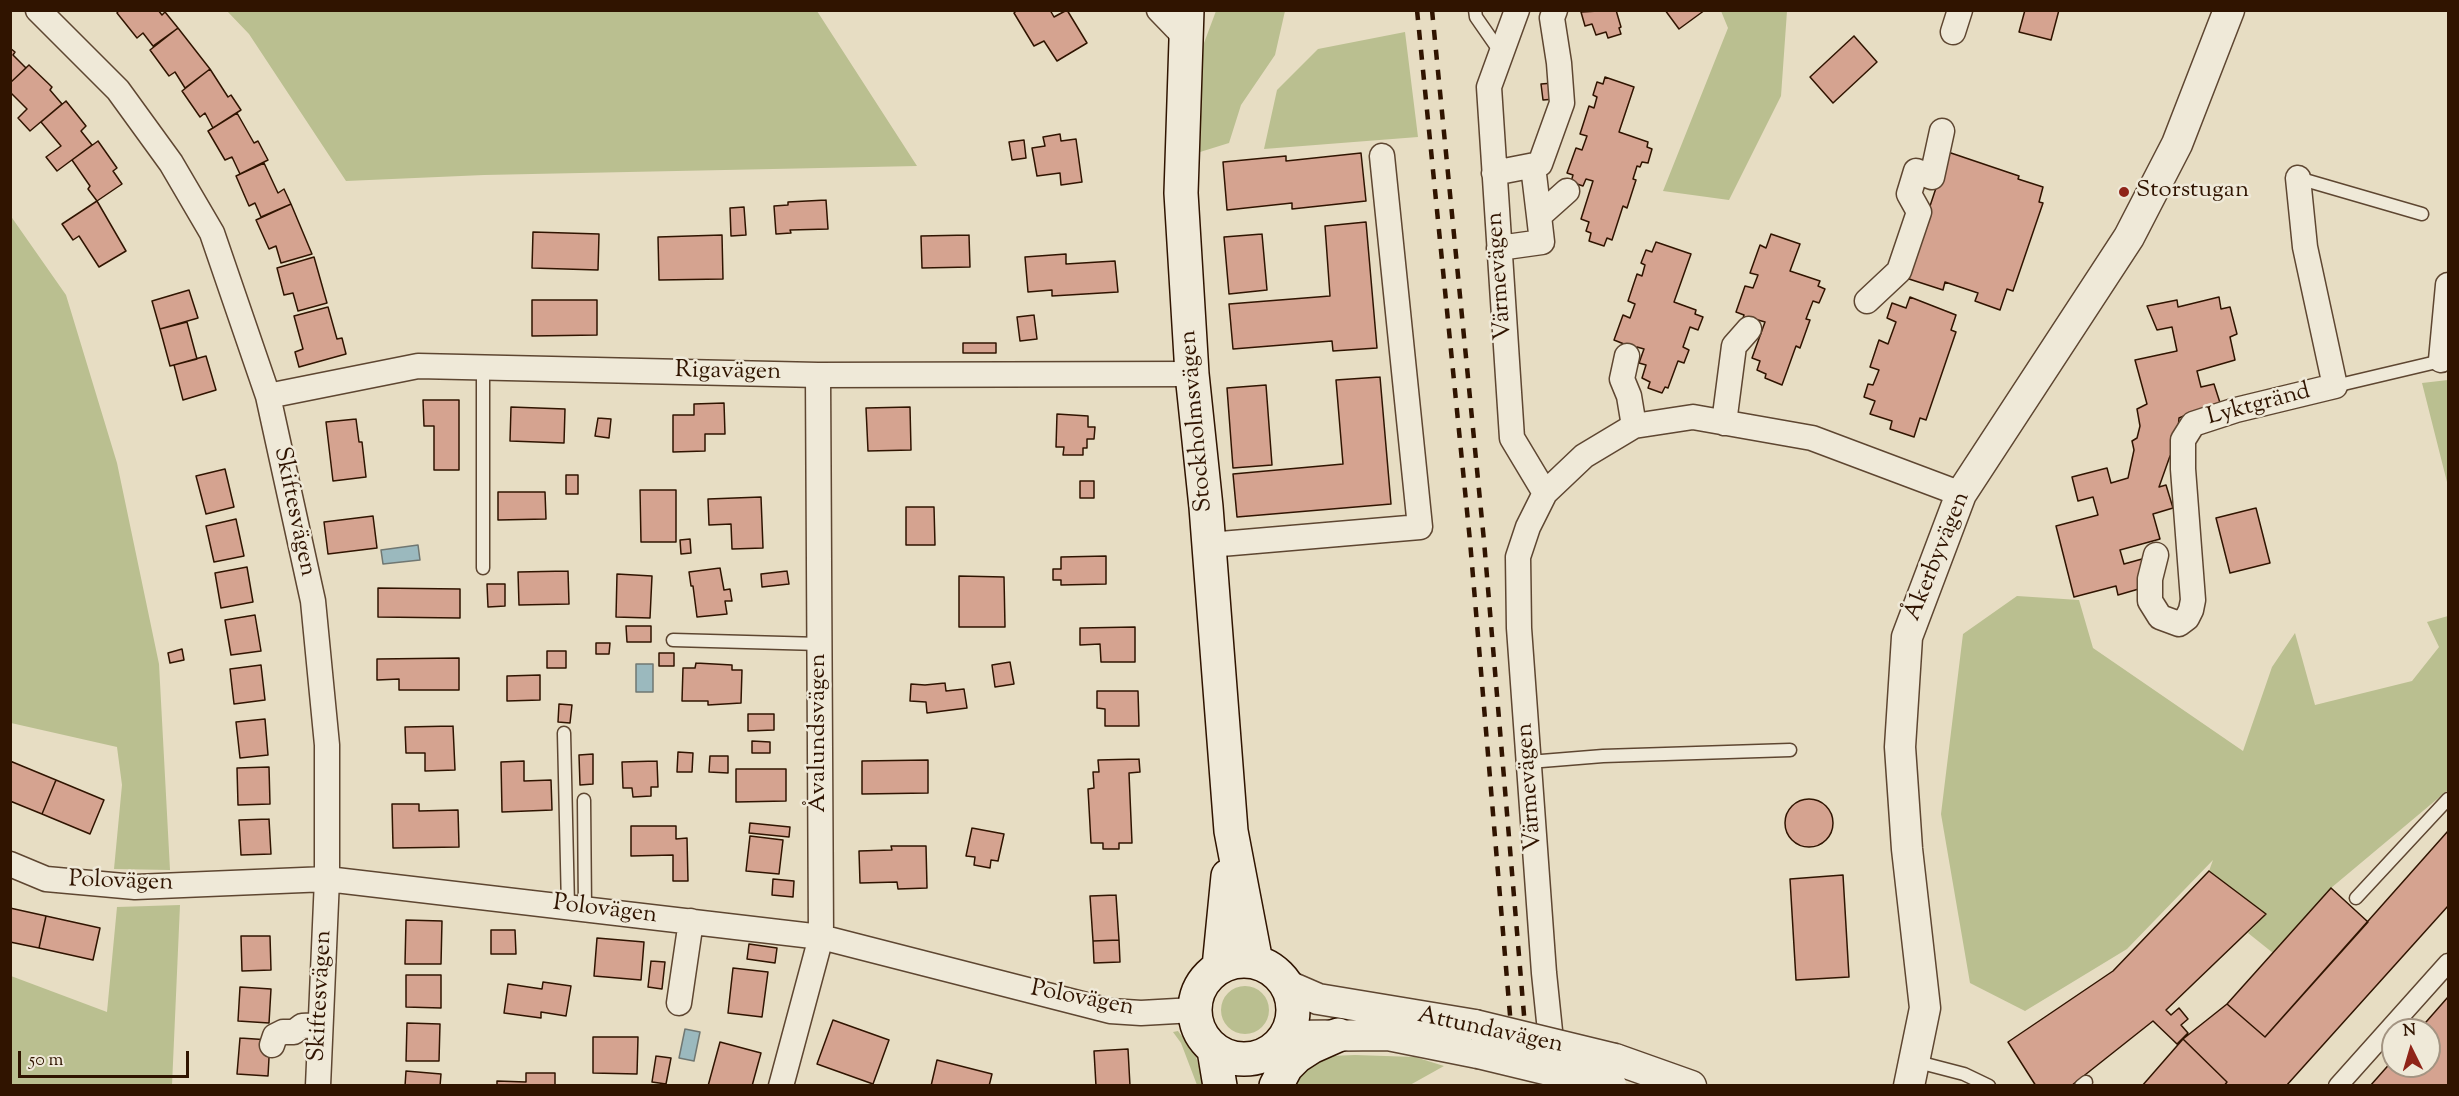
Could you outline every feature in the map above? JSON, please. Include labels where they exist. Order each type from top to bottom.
[{"type":"main road","name":"Stockholmsvägen","points":[[1187,24],[1181,193],[1192,374],[1209,546],[1231,831],[1256,962]]},
{"type":"main road","name":"Stockholmsvägen","points":[[1219,967],[1224,940],[1231,831]]},
{"type":"main road","points":[[1237,961],[1256,962],[1274,971],[1288,986],[1294,1011],[1270,1059],[1230,1058],[1214,1050],[1203,1039],[1194,1010],[1198,993],[1206,978],[1219,967],[1237,961]]},
{"type":"main road","points":[[1276,1086],[1286,1067],[1298,1056],[1311,1047],[1338,1035]]},
{"type":"main road","points":[[1214,1050],[1220,1086]]},
{"type":"street","name":"Skiftesvägen","points":[[38,10],[118,90],[171,163],[212,233],[268,396],[313,601],[327,745],[327,879],[318,1086]]},
{"type":"street","points":[[1159,10],[1187,24]]},
{"type":"street","name":"Värmevägen","points":[[1517,10],[1489,87],[1512,438],[1545,493]]},
{"type":"street","points":[[1494,173],[1540,165],[1562,104],[1555,20],[1528,10]]},
{"type":"street","name":"Åkerbyvägen","points":[[1911,1073],[1925,1008],[1907,849],[1900,747],[1907,637],[1961,494],[2129,237],[2176,144],[2229,10]]},
{"type":"street","points":[[1867,301],[1899,271],[1919,212],[1909,194],[1916,171],[1932,177],[1942,131]]},
{"type":"street","points":[[1209,546],[1420,527],[1382,156]]},
{"type":"street","points":[[1499,248],[1542,242],[1533,166]]},
{"type":"street","name":"Lyktgränd","points":[[2156,555],[2150,579],[2150,601],[2160,616],[2179,624],[2187,618],[2193,600],[2185,513],[2183,440],[2193,424],[2236,410],[2335,386],[2305,247],[2298,178]]},
{"type":"street","points":[[1539,216],[1567,191]]},
{"type":"street","points":[[2445,360],[2448,285]]},
{"type":"street","points":[[1724,423],[1734,346],[1749,329]]},
{"type":"street","points":[[1627,356],[1622,379],[1629,396],[1634,426]]},
{"type":"street","name":"Rigavägen","points":[[268,396],[418,366],[818,375],[1192,374]]},
{"type":"street","name":"Åvalundsvägen","points":[[781,1086],[821,937],[818,375]]},
{"type":"street","name":"Värmevägen","points":[[1555,1086],[1544,973],[1519,628],[1518,557],[1528,527],[1545,493],[1584,456],[1634,426],[1693,417],[1812,438],[1961,494]]},
{"type":"street","name":"Polovägen","points":[[10,864],[46,879],[135,888],[327,879],[821,937],[1110,1011],[1141,1013],[1194,1010]]},
{"type":"street","points":[[679,1003],[691,921]]},
{"type":"street","points":[[2338,1086],[2448,963]]},
{"type":"street","name":"Attundavägen","points":[[1288,986],[1318,999],[1477,1039],[1612,1077],[1691,1086]]},
{"type":"street","points":[[272,1045],[275,1036],[283,1032],[294,1032],[302,1026],[320,1025]]},
{"type":"street","name":"Attundavägen","points":[[1270,1059],[1338,1035],[1477,1039]]},
{"type":"lane","points":[[1475,10],[1476,17],[1501,53]]},
{"type":"lane","points":[[2298,178],[2422,214]]},
{"type":"lane","points":[[2335,386],[2445,360]]},
{"type":"lane","points":[[483,367],[483,568]]},
{"type":"lane","points":[[673,640],[820,644]]},
{"type":"lane","points":[[564,733],[576,908]]},
{"type":"lane","points":[[1529,762],[1603,756],[1790,750]]},
{"type":"lane","points":[[2356,898],[2448,799]]},
{"type":"lane","points":[[576,908],[584,800]]},
{"type":"lane","name":"Åkerbyvägen","points":[[1911,1073],[1964,1074],[1989,1086]]},
{"type":"green space","points":[[227,11],[817,11],[917,166],[484,175],[346,181],[249,34]]},
{"type":"green space","points":[[1216,11],[1285,11],[1275,55],[1241,105],[1229,143],[1200,152],[1201,51]]},
{"type":"green space","points":[[1721,11],[1787,11],[1781,96],[1729,200],[1663,191],[1728,28]]},
{"type":"green space","points":[[1405,32],[1418,137],[1264,149],[1277,90],[1318,49]]},
{"type":"green space","points":[[10,215],[66,295],[117,463],[159,664],[170,870],[114,869],[122,785],[117,747],[11,723]]},
{"type":"green space","points":[[2448,380],[2448,486],[2422,383]]},
{"type":"green space","points":[[2017,596],[2079,600],[2093,648],[2243,751],[2272,667],[2295,633],[2315,705],[2412,681],[2439,647],[2427,622],[2448,616],[2448,790],[2331,888],[2273,953],[2248,933],[2266,914],[2209,871],[2213,860],[2127,949],[2025,1011],[1970,983],[1941,814],[1963,634]]},
{"type":"green space","points":[[180,905],[172,1085],[11,1085],[11,976],[107,1012],[117,907]]},
{"type":"green space","points":[[1245,986],[1262,993],[1269,1010],[1262,1027],[1245,1034],[1228,1027],[1221,1010],[1228,993]]},
{"type":"green space","points":[[1178,1031],[1195,1054],[1205,1085],[1197,1085],[1181,1043],[1173,1032]]},
{"type":"green space","points":[[1330,1056],[1415,1057],[1444,1066],[1410,1085],[1291,1086],[1308,1067]]},
{"type":"water","points":[[418,545],[420,560],[383,564],[381,550]]},
{"type":"water","points":[[636,664],[653,664],[653,692],[636,692]]},
{"type":"water","points":[[685,1029],[700,1032],[694,1061],[679,1058]]},
{"type":"building","points":[[119,10],[158,10],[162,15],[165,12],[178,28],[153,46],[143,33],[137,38],[117,13]]},
{"type":"building","points":[[1017,10],[1050,10],[1054,17],[1067,10],[1087,43],[1057,61],[1044,41],[1034,46],[1014,13]]},
{"type":"building","points":[[1616,10],[1621,34],[1608,38],[1606,32],[1596,35],[1592,24],[1585,26],[1581,12]]},
{"type":"building","points":[[1665,10],[1705,10],[1679,29]]},
{"type":"building","points":[[2025,10],[2059,10],[2051,40],[2019,32]]},
{"type":"building","points":[[178,28],[210,69],[185,88],[175,72],[169,76],[150,50]]},
{"type":"building","points":[[1854,36],[1877,62],[1833,103],[1810,77]]},
{"type":"building","points":[[10,48],[15,52],[13,55],[26,68],[10,83]]},
{"type":"building","points":[[29,65],[52,87],[50,90],[62,104],[30,131],[18,118],[27,109],[10,92],[10,83]]},
{"type":"building","points":[[210,69],[228,97],[231,95],[241,110],[213,128],[205,113],[200,117],[182,91]]},
{"type":"building","points":[[1605,77],[1634,87],[1619,132],[1648,142],[1647,147],[1652,149],[1648,163],[1642,162],[1640,167],[1637,166],[1633,179],[1636,180],[1627,208],[1623,206],[1612,240],[1607,238],[1604,246],[1589,241],[1591,233],[1586,231],[1589,222],[1581,219],[1593,181],[1586,179],[1583,186],[1571,182],[1573,175],[1567,173],[1576,148],[1582,150],[1587,136],[1580,134],[1589,106],[1594,108],[1597,97],[1593,95],[1597,82],[1603,84]]},
{"type":"building","points":[[1553,83],[1555,99],[1543,100],[1541,84]]},
{"type":"building","points":[[66,101],[86,126],[81,131],[92,145],[57,171],[46,157],[61,146],[41,122]]},
{"type":"building","points":[[237,113],[254,143],[258,141],[268,160],[240,174],[232,157],[225,160],[208,131]]},
{"type":"building","points":[[1060,134],[1061,141],[1076,139],[1082,182],[1061,185],[1060,173],[1037,176],[1032,148],[1045,146],[1043,137]]},
{"type":"building","points":[[1024,140],[1026,158],[1012,160],[1009,142]]},
{"type":"building","points":[[98,141],[117,168],[113,171],[122,184],[97,201],[88,189],[90,186],[72,160]]},
{"type":"building","points":[[1948,152],[2019,176],[2018,179],[2043,187],[2039,202],[2043,203],[2013,291],[2007,289],[2000,310],[1975,301],[1978,293],[1945,282],[1943,290],[1906,278]]},
{"type":"building","points":[[1361,153],[1366,201],[1292,209],[1292,203],[1227,210],[1223,162],[1286,156],[1286,161]]},
{"type":"building","points":[[264,163],[278,193],[284,189],[291,204],[261,217],[255,203],[249,206],[236,176]]},
{"type":"building","points":[[826,200],[828,229],[790,230],[791,233],[776,234],[774,206],[788,205],[788,202]]},
{"type":"building","points":[[97,201],[126,251],[99,267],[79,236],[73,240],[62,224]]},
{"type":"building","points":[[291,204],[312,254],[281,263],[276,246],[269,249],[256,220]]},
{"type":"building","points":[[744,207],[746,235],[731,236],[730,208]]},
{"type":"building","points":[[1366,222],[1377,348],[1333,351],[1332,341],[1233,349],[1229,304],[1330,296],[1325,226]]},
{"type":"building","points":[[533,232],[599,234],[598,270],[532,268]]},
{"type":"building","points":[[1262,234],[1267,290],[1229,294],[1224,237]]},
{"type":"building","points":[[1771,234],[1800,244],[1790,271],[1820,281],[1818,286],[1825,289],[1819,303],[1813,301],[1806,319],[1810,320],[1800,348],[1796,346],[1782,385],[1765,378],[1766,374],[1757,370],[1760,361],[1752,358],[1765,322],[1758,320],[1755,327],[1742,322],[1744,315],[1736,312],[1745,286],[1753,288],[1758,275],[1750,273],[1760,245],[1766,248]]},
{"type":"building","points":[[722,235],[723,279],[659,280],[658,237]]},
{"type":"building","points":[[969,235],[970,267],[922,268],[921,236]]},
{"type":"building","points":[[1656,242],[1691,254],[1674,302],[1696,310],[1695,314],[1703,317],[1698,330],[1690,327],[1683,347],[1689,350],[1684,363],[1678,361],[1668,388],[1665,387],[1662,393],[1648,388],[1650,382],[1642,378],[1646,365],[1639,363],[1644,349],[1637,347],[1634,355],[1621,350],[1624,344],[1614,340],[1623,315],[1630,318],[1635,304],[1628,301],[1637,274],[1642,276],[1645,265],[1641,263],[1646,250],[1652,252]]},
{"type":"building","points":[[1066,254],[1066,264],[1115,261],[1118,292],[1052,296],[1052,290],[1028,292],[1025,257]]},
{"type":"building","points":[[314,257],[327,303],[298,311],[293,293],[284,295],[277,268]]},
{"type":"building","points":[[189,290],[198,318],[160,329],[152,301]]},
{"type":"building","points":[[1910,297],[1956,315],[1951,330],[1956,332],[1926,420],[1920,418],[1914,437],[1890,429],[1892,421],[1870,414],[1875,401],[1864,397],[1868,384],[1873,385],[1879,370],[1870,367],[1879,340],[1888,344],[1896,322],[1887,318],[1892,303],[1906,308]]},
{"type":"building","points":[[2219,297],[2221,309],[2230,307],[2237,334],[2230,337],[2235,360],[2197,371],[2201,387],[2214,384],[2222,409],[2196,411],[2179,418],[2176,454],[2170,456],[2159,487],[2166,485],[2173,508],[2153,514],[2160,539],[2120,550],[2124,564],[2142,559],[2150,579],[2149,586],[2118,595],[2116,586],[2074,597],[2056,526],[2098,515],[2093,497],[2078,501],[2072,477],[2107,468],[2111,483],[2128,478],[2134,450],[2132,441],[2137,438],[2140,426],[2137,409],[2147,404],[2135,360],[2177,351],[2172,327],[2157,330],[2147,306],[2177,300],[2178,307]]},
{"type":"building","points":[[532,300],[597,300],[597,335],[532,336]]},
{"type":"building","points":[[328,307],[337,339],[342,338],[346,354],[299,367],[295,352],[303,349],[294,316]]},
{"type":"building","points":[[1034,315],[1037,339],[1020,341],[1017,317]]},
{"type":"building","points":[[187,322],[197,359],[170,366],[160,329]]},
{"type":"building","points":[[963,343],[996,343],[996,353],[963,353]]},
{"type":"building","points":[[206,356],[216,390],[183,400],[174,365]]},
{"type":"building","points":[[1380,377],[1391,504],[1237,517],[1233,474],[1343,464],[1336,380]]},
{"type":"building","points":[[1266,385],[1272,465],[1233,468],[1227,388]]},
{"type":"building","points":[[423,400],[459,400],[459,470],[434,470],[434,426],[424,426]]},
{"type":"building","points":[[724,403],[725,434],[705,434],[705,451],[673,452],[673,415],[694,415],[694,404]]},
{"type":"building","points":[[511,407],[565,409],[564,443],[510,441]]},
{"type":"building","points":[[910,407],[911,450],[868,451],[866,408]]},
{"type":"building","points":[[1057,414],[1088,416],[1088,427],[1095,427],[1094,439],[1087,439],[1087,448],[1083,448],[1083,455],[1063,455],[1064,447],[1056,447]]},
{"type":"building","points":[[598,418],[611,419],[609,438],[595,436]]},
{"type":"building","points":[[356,419],[359,442],[362,442],[366,477],[333,481],[326,422]]},
{"type":"building","points":[[225,469],[234,507],[206,514],[196,476]]},
{"type":"building","points":[[566,475],[578,475],[578,494],[566,494]]},
{"type":"building","points":[[1080,481],[1094,481],[1094,498],[1080,498]]},
{"type":"building","points":[[640,490],[676,490],[676,542],[641,542]]},
{"type":"building","points":[[498,492],[545,492],[546,519],[498,520]]},
{"type":"building","points":[[761,497],[763,548],[732,549],[731,524],[709,525],[708,499]]},
{"type":"building","points":[[906,507],[934,507],[935,545],[906,545]]},
{"type":"building","points":[[2256,508],[2270,563],[2230,573],[2216,518]]},
{"type":"building","points":[[373,516],[377,548],[328,554],[324,522]]},
{"type":"building","points":[[236,519],[244,556],[214,562],[206,526]]},
{"type":"building","points":[[690,539],[691,553],[681,554],[680,540]]},
{"type":"building","points":[[1106,556],[1106,584],[1061,585],[1061,580],[1053,580],[1053,569],[1061,569],[1061,557]]},
{"type":"building","points":[[247,567],[253,602],[221,608],[215,573]]},
{"type":"building","points":[[720,568],[724,590],[730,589],[732,601],[725,601],[727,614],[697,617],[689,572]]},
{"type":"building","points":[[568,571],[569,604],[519,605],[518,572]]},
{"type":"building","points":[[787,571],[789,584],[762,587],[761,574]]},
{"type":"building","points":[[617,574],[652,576],[650,618],[616,617]]},
{"type":"building","points":[[959,576],[1004,577],[1005,627],[959,627]]},
{"type":"building","points":[[487,584],[505,584],[505,606],[488,607]]},
{"type":"building","points":[[378,588],[460,589],[460,618],[378,617]]},
{"type":"building","points":[[255,615],[261,651],[231,655],[225,620]]},
{"type":"building","points":[[626,626],[651,626],[651,642],[627,642]]},
{"type":"building","points":[[1135,627],[1135,662],[1101,662],[1100,644],[1080,645],[1080,628]]},
{"type":"building","points":[[596,643],[610,643],[609,654],[596,654]]},
{"type":"building","points":[[182,649],[184,660],[170,663],[168,653]]},
{"type":"building","points":[[547,651],[566,651],[566,668],[547,668]]},
{"type":"building","points":[[659,653],[674,653],[674,666],[659,666]]},
{"type":"building","points":[[459,658],[459,690],[399,690],[399,679],[377,680],[377,659]]},
{"type":"building","points":[[1010,662],[1014,684],[995,687],[992,665]]},
{"type":"building","points":[[696,663],[732,665],[732,670],[742,670],[741,703],[708,705],[708,701],[682,701],[683,668],[695,668]]},
{"type":"building","points":[[261,665],[265,700],[234,704],[230,669]]},
{"type":"building","points":[[540,675],[540,700],[507,701],[507,676]]},
{"type":"building","points":[[945,683],[946,691],[964,689],[967,708],[927,713],[926,702],[910,701],[911,684]]},
{"type":"building","points":[[1097,691],[1138,691],[1139,726],[1105,726],[1105,709],[1097,708]]},
{"type":"building","points":[[559,704],[572,705],[570,723],[558,722]]},
{"type":"building","points":[[748,714],[774,714],[774,730],[748,731]]},
{"type":"building","points":[[265,719],[268,755],[240,758],[236,722]]},
{"type":"building","points":[[453,726],[455,770],[425,771],[425,753],[406,753],[405,727]]},
{"type":"building","points":[[752,741],[770,742],[770,753],[752,753]]},
{"type":"building","points":[[678,752],[693,753],[692,772],[677,772]]},
{"type":"building","points":[[593,754],[593,784],[580,785],[579,755]]},
{"type":"building","points":[[710,756],[728,756],[728,773],[709,772]]},
{"type":"building","points":[[1139,759],[1140,772],[1129,773],[1132,843],[1119,843],[1119,849],[1103,849],[1103,843],[1091,843],[1088,789],[1094,788],[1093,772],[1099,772],[1098,760]]},
{"type":"building","points":[[928,760],[928,793],[862,794],[862,761]]},
{"type":"building","points":[[10,761],[56,780],[42,814],[10,801]]},
{"type":"building","points":[[524,761],[524,781],[551,780],[552,810],[502,812],[501,762]]},
{"type":"building","points":[[657,761],[658,787],[651,787],[651,796],[633,797],[632,788],[623,788],[622,762]]},
{"type":"building","points":[[269,767],[270,804],[238,805],[237,768]]},
{"type":"building","points":[[736,769],[786,769],[786,801],[736,802]]},
{"type":"building","points":[[56,780],[104,800],[90,834],[42,814]]},
{"type":"building","points":[[1804,799],[1814,799],[1826,806],[1833,818],[1833,828],[1826,840],[1814,847],[1804,847],[1789,836],[1785,828],[1785,818],[1796,803]]},
{"type":"building","points":[[392,804],[419,804],[419,811],[458,810],[459,847],[393,848]]},
{"type":"building","points":[[269,819],[271,854],[241,855],[239,820]]},
{"type":"building","points":[[750,823],[790,827],[789,837],[749,833]]},
{"type":"building","points":[[631,826],[676,826],[676,839],[687,838],[688,881],[673,881],[673,855],[631,856]]},
{"type":"building","points":[[972,828],[1004,834],[998,861],[991,860],[990,868],[974,865],[975,857],[966,856]]},
{"type":"building","points":[[2448,831],[2448,906],[2286,1086],[2224,1086],[2227,1082],[2183,1039],[2227,1004],[2265,1037]]},
{"type":"building","points":[[750,836],[783,840],[779,874],[746,871]]},
{"type":"building","points":[[891,846],[926,846],[927,888],[898,889],[897,882],[860,883],[859,851],[892,850]]},
{"type":"building","points":[[2209,871],[2266,914],[2166,1010],[2171,1015],[2179,1008],[2188,1019],[2181,1025],[2188,1033],[2177,1044],[2153,1021],[2071,1086],[2036,1086],[2008,1042],[2113,971]]},
{"type":"building","points":[[1843,875],[1849,977],[1796,980],[1790,879]]},
{"type":"building","points":[[773,879],[794,881],[793,897],[772,895]]},
{"type":"building","points":[[2331,888],[2368,922],[2265,1037],[2227,1004]]},
{"type":"building","points":[[1116,895],[1119,940],[1093,941],[1090,896]]},
{"type":"building","points":[[10,908],[46,916],[39,948],[10,942]]},
{"type":"building","points":[[46,916],[100,928],[93,960],[39,948]]},
{"type":"building","points":[[406,920],[442,921],[441,964],[405,964]]},
{"type":"building","points":[[491,930],[515,930],[516,954],[491,954]]},
{"type":"building","points":[[241,936],[270,936],[271,970],[242,971]]},
{"type":"building","points":[[597,938],[644,942],[641,980],[594,976]]},
{"type":"building","points":[[1119,940],[1120,962],[1094,963],[1093,941]]},
{"type":"building","points":[[749,944],[777,948],[775,963],[747,959]]},
{"type":"building","points":[[651,961],[665,962],[662,989],[648,987]]},
{"type":"building","points":[[733,968],[768,972],[762,1017],[728,1013]]},
{"type":"building","points":[[406,975],[441,975],[441,1008],[406,1007]]},
{"type":"building","points":[[543,982],[571,986],[566,1016],[541,1012],[541,1018],[504,1013],[508,984],[542,989]]},
{"type":"building","points":[[240,987],[271,989],[269,1023],[238,1021]]},
{"type":"building","points":[[2448,997],[2448,1086],[2370,1086],[2381,1074],[2381,1078],[2441,1078],[2441,1018],[2430,1018]]},
{"type":"building","points":[[833,1020],[889,1040],[873,1084],[817,1064]]},
{"type":"building","points":[[407,1023],[440,1024],[439,1061],[406,1061]]},
{"type":"building","points":[[593,1037],[638,1037],[637,1074],[593,1073]]},
{"type":"building","points":[[240,1038],[270,1040],[268,1076],[237,1074]]},
{"type":"building","points":[[2183,1039],[2227,1082],[2224,1086],[2142,1086]]},
{"type":"building","points":[[720,1042],[761,1053],[752,1086],[708,1086]]},
{"type":"building","points":[[1128,1049],[1130,1086],[1096,1086],[1094,1051]]},
{"type":"building","points":[[656,1056],[671,1058],[666,1084],[652,1082]]},
{"type":"building","points":[[937,1060],[992,1074],[989,1086],[931,1086]]},
{"type":"building","points":[[406,1071],[441,1074],[440,1086],[405,1086]]},
{"type":"building","points":[[526,1073],[555,1073],[555,1086],[497,1086],[497,1081],[526,1082]]},
{"type":"railway","points":[[1417,10],[1470,541],[1516,1086]]},
{"type":"railway","points":[[1432,10],[1484,541],[1530,1086]]},
{"type":"place","name":"Storstugan","points":[[2124,192]]}]
